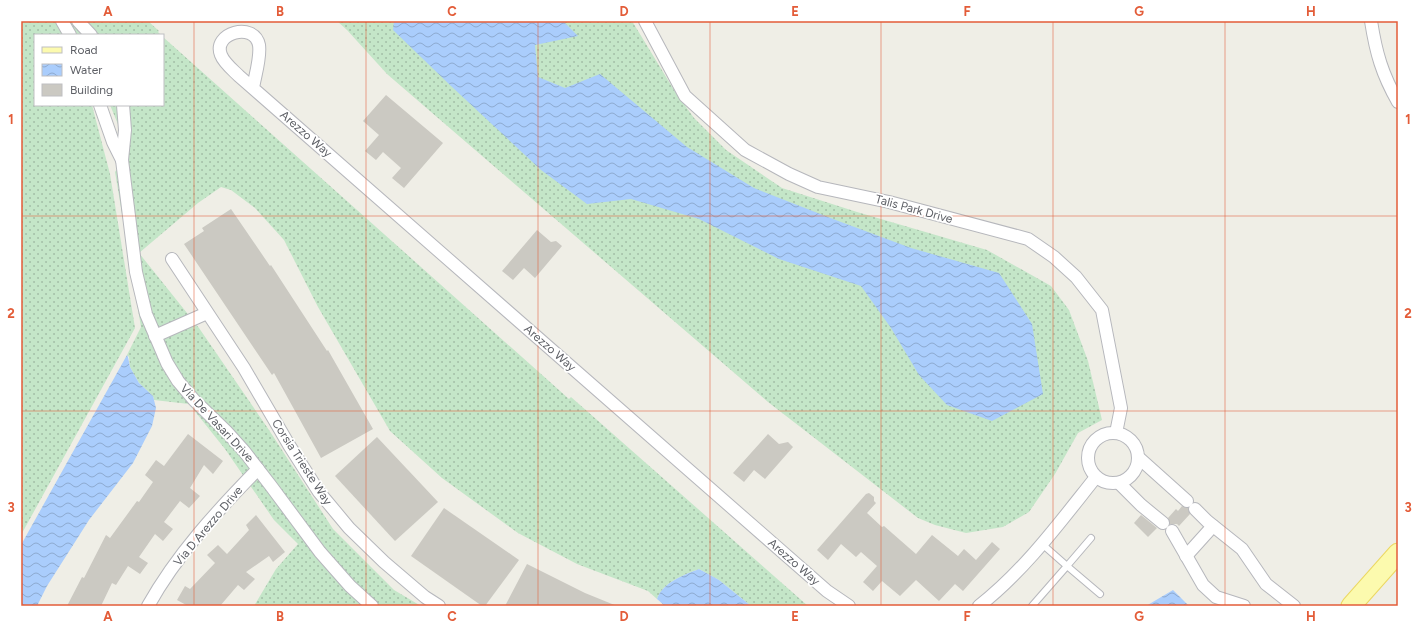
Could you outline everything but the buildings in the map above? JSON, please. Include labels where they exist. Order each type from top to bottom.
[{"type":"main road","points":[[1352,606],[1398,553]]},
{"type":"street","points":[[62,21],[69,34]]},
{"type":"street","points":[[78,21],[90,34]]},
{"type":"street","name":"Talis Park Drive","points":[[645,21],[685,96],[745,150],[789,174],[818,187],[889,202],[1028,239],[1054,257],[1076,277],[1102,310],[1120,408],[1116,433]]},
{"type":"street","points":[[1371,21],[1376,49],[1386,81],[1398,102]]},
{"type":"street","name":"Arezzo Way","points":[[253,88],[260,53],[259,44],[254,36],[247,32],[237,31],[230,33],[223,40],[220,47],[220,54],[225,62],[253,88],[827,591],[849,606]]},
{"type":"street","name":"Via De Vasari Drive","points":[[100,106],[113,142],[122,160]]},
{"type":"street","name":"Via De Vasari Drive","points":[[123,106],[125,130],[122,160],[128,198],[136,272],[146,314],[167,363],[178,381],[194,400],[226,431],[258,469],[320,552],[350,586],[372,606]]},
{"type":"street","name":"Corsia Trieste Way","points":[[172,259],[244,368],[289,445],[319,492],[349,528],[384,562],[425,597],[439,606]]},
{"type":"street","points":[[155,336],[207,313]]},
{"type":"street","points":[[1108,433],[1124,435],[1130,439],[1138,451],[1139,458],[1137,467],[1133,474],[1127,480],[1119,483],[1107,482],[1096,477],[1091,471],[1088,463],[1090,447],[1094,440],[1108,433]]},
{"type":"street","points":[[1139,458],[1213,526],[1242,549],[1266,584],[1294,606]]},
{"type":"street","name":"Via D Arezzo Drive","points":[[148,606],[178,559],[194,538],[258,469]]},
{"type":"street","points":[[979,606],[1005,583],[1042,544],[1096,477]]},
{"type":"street","points":[[1119,483],[1141,505],[1168,527],[1203,586],[1216,598],[1244,606]]},
{"type":"street","points":[[1186,556],[1213,526]]},
{"type":"lane","points":[[1032,606],[1091,538]]},
{"type":"lane","points":[[1042,544],[1100,594]]},
{"type":"green space","points":[[21,21],[57,21],[62,34],[34,34],[34,106],[92,106],[110,174],[135,328],[21,535]]},
{"type":"green space","points":[[62,21],[148,21],[159,31],[158,32],[160,34],[70,34]]},
{"type":"green space","points":[[337,21],[632,21],[674,90],[694,118],[726,150],[782,188],[857,212],[987,250],[1051,286],[1069,310],[1088,361],[1102,420],[1078,433],[1055,474],[1029,512],[1003,527],[966,533],[935,525],[918,518],[768,402],[387,74]]},
{"type":"green space","points":[[164,38],[569,399],[571,397],[808,606],[751,606],[719,580],[699,569],[669,584],[660,593],[657,599],[648,591],[577,564],[518,533],[442,478],[390,431],[318,307],[284,240],[255,208],[231,190],[221,187],[198,203],[139,253],[199,328],[269,430],[333,529],[394,590],[421,606],[254,606],[276,569],[298,544],[274,520],[225,449],[189,404],[154,400],[153,396],[139,383],[130,367],[129,357],[127,355],[141,327],[115,172],[129,151],[110,106],[164,106]]},
{"type":"water","points":[[394,21],[563,21],[578,36],[535,45],[538,77],[565,88],[600,74],[687,147],[754,188],[911,248],[999,273],[1032,324],[1043,394],[992,421],[947,405],[919,375],[891,328],[861,286],[779,259],[699,219],[631,199],[587,204],[541,170],[451,86],[393,30]]},
{"type":"water","points":[[127,355],[130,367],[139,383],[153,396],[156,408],[152,426],[133,463],[89,520],[47,586],[37,606],[21,606],[21,545]]},
{"type":"water","points":[[699,569],[719,580],[751,606],[665,606],[657,599],[664,588],[669,584]]},
{"type":"water","points":[[1173,590],[1189,606],[1146,606]]}]
